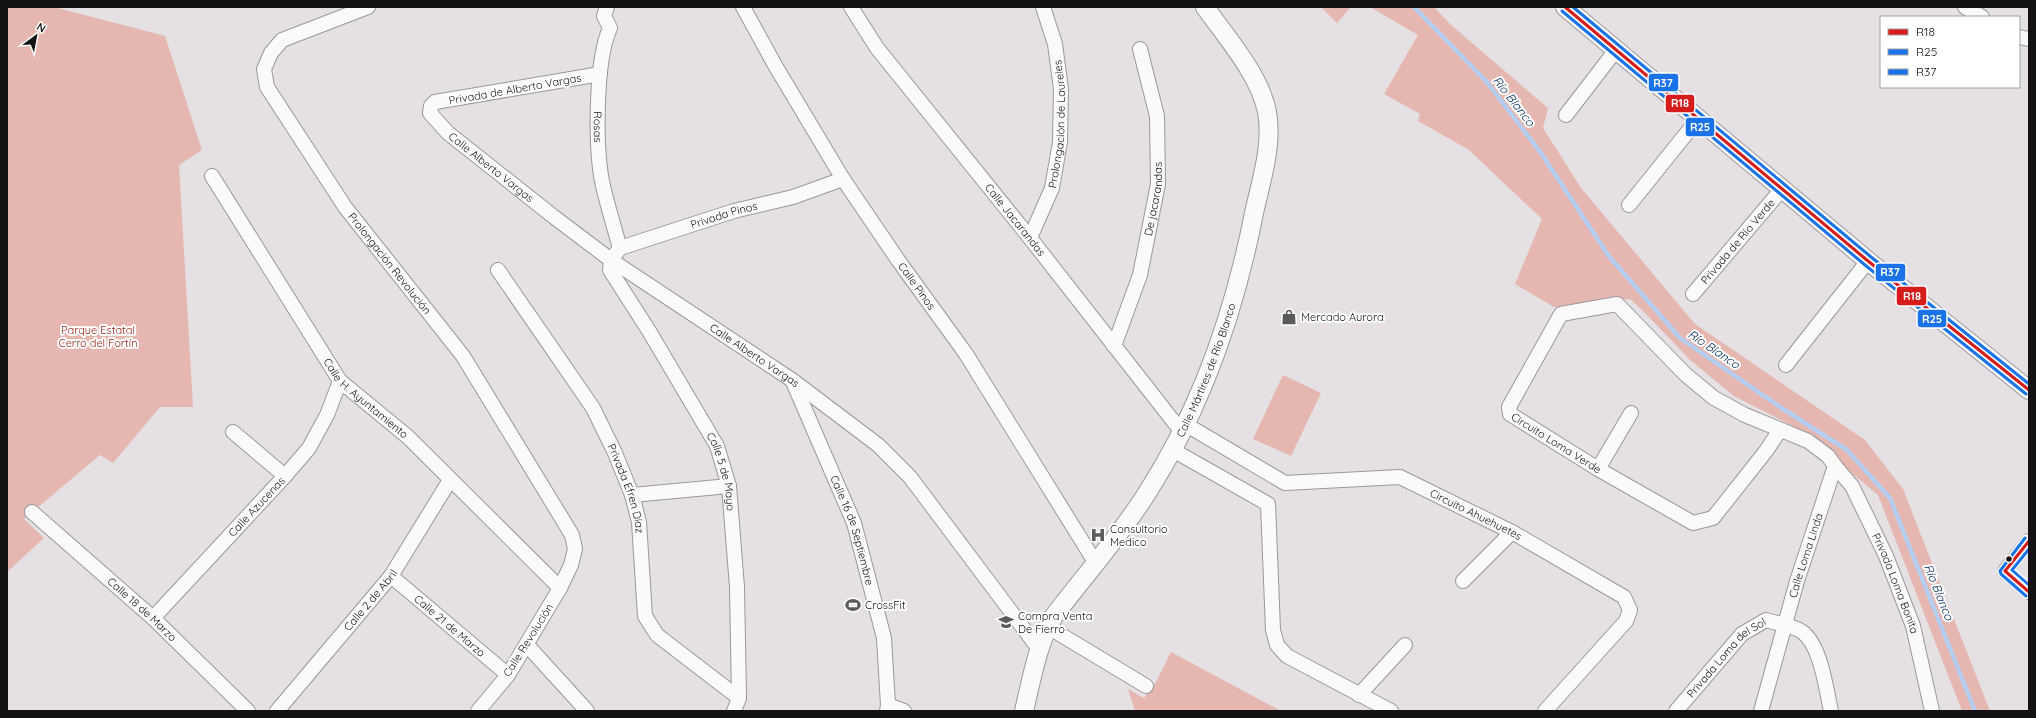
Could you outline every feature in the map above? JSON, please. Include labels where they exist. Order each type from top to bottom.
[{"type":"main road","name":"Calle Mártires de Río Blanco","points":[[1024,711],[1039,649],[1054,616],[1144,498],[1183,428],[1218,346],[1249,239],[1268,145],[1267,112],[1260,89],[1248,68],[1205,7]]},
{"type":"main road","points":[[1564,7],[1868,261],[2029,390]]},
{"type":"street","name":"Prolongación Revolución","points":[[368,7],[282,40],[272,53],[264,69],[267,87],[346,207],[463,356],[572,535],[575,549],[571,565]]},
{"type":"street","name":"Rosas","points":[[607,7],[604,16],[610,28],[607,35],[600,74],[598,147],[602,185],[620,248]]},
{"type":"street","name":"Calle Pinos","points":[[743,7],[776,67],[843,179],[898,260],[966,354],[1095,562]]},
{"type":"street","name":"Calle Jacarandas","points":[[851,7],[877,48],[1030,238],[1114,346],[1183,428]]},
{"type":"street","name":"Prolongación de Laureles","points":[[1030,238],[1052,188],[1060,142],[1061,89],[1055,44],[1043,7]]},
{"type":"street","points":[[1965,7],[1980,16]]},
{"type":"street","name":"De jacarandas","points":[[1114,346],[1140,275],[1158,184],[1157,116],[1140,49]]},
{"type":"street","points":[[1566,115],[1616,50]]},
{"type":"street","name":"Privada de Alberto Vargas","points":[[431,106],[435,102],[600,74]]},
{"type":"street","name":"Calle Alberto Vargas","points":[[431,106],[430,113],[448,133],[554,217],[611,260],[792,380],[878,445],[910,477],[1039,649]]},
{"type":"street","points":[[1628,205],[1698,119]]},
{"type":"street","name":"Calle H. Ayuntamiento","points":[[212,176],[340,381],[408,437],[560,588]]},
{"type":"street","name":"Privada Pinos","points":[[620,248],[734,211],[793,197],[843,179]]},
{"type":"street","name":"Privada de Río Verde","points":[[1693,294],[1782,189]]},
{"type":"street","points":[[611,260],[620,248]]},
{"type":"street","name":"Calle 5 de Mayo","points":[[611,260],[610,270],[649,331],[717,446],[729,486],[736,587],[737,704]]},
{"type":"street","points":[[1786,365],[1868,261]]},
{"type":"street","name":"Privada Efren Díaz","points":[[498,270],[593,408],[615,453],[632,494],[639,522],[645,616],[656,635],[737,704]]},
{"type":"street","name":"Circuito Loma Verde","points":[[1617,304],[1686,375],[1714,398],[1744,415],[1780,430],[1766,451],[1713,518],[1693,523],[1598,469],[1510,414],[1509,407],[1561,314],[1617,304]]},
{"type":"street","name":"Calle 16 de Septiembre","points":[[792,380],[854,524],[884,638],[888,708]]},
{"type":"street","name":"Calle Azucenas","points":[[152,618],[285,476],[309,448],[327,415],[340,381]]},
{"type":"street","points":[[1598,469],[1631,413]]},
{"type":"street","name":"Circuito Ahuehuetes","points":[[1183,428],[1285,483],[1400,478],[1512,532],[1624,597],[1630,610],[1626,621],[1545,711]]},
{"type":"street","points":[[1780,430],[1808,441],[1828,456],[1835,466]]},
{"type":"street","points":[[233,432],[285,476]]},
{"type":"street","points":[[1172,449],[1268,504],[1273,630],[1278,645],[1287,656],[1391,711]]},
{"type":"street","name":"Calle Loma Linda","points":[[1761,711],[1783,625],[1835,466]]},
{"type":"street","name":"Privada Loma Bonita","points":[[1835,466],[1852,486],[1886,556],[1913,626],[1932,711]]},
{"type":"street","name":"Calle 2 de Abril","points":[[277,711],[391,576],[450,480]]},
{"type":"street","points":[[632,494],[729,486]]},
{"type":"street","name":"Calle 18 de Marzo","points":[[32,512],[152,618],[248,711]]},
{"type":"street","points":[[1463,581],[1512,532]]},
{"type":"street","points":[[2029,541],[2005,570],[2029,592]]},
{"type":"street","name":"Calle Revolución","points":[[478,711],[508,675],[560,588],[571,565]]},
{"type":"street","name":"Calle 21 de Marzo","points":[[391,576],[508,675]]},
{"type":"street","name":"Privada Loma del Sol","points":[[1676,711],[1742,634],[1766,620],[1802,631],[1815,648],[1821,664],[1831,711]]},
{"type":"street","points":[[1048,627],[1146,686]]},
{"type":"street","points":[[527,645],[587,711]]},
{"type":"street","points":[[1359,695],[1405,645]]},
{"type":"street","points":[[888,708],[904,711]]},
{"type":"green space","name":"Parque Estatal Cerro del Fortín","points":[[7,7],[54,7],[165,36],[202,150],[179,165],[193,407],[160,407],[113,463],[100,455],[24,519],[44,538],[7,572]]},
{"type":"green space","points":[[1321,7],[1351,7],[1337,23]]},
{"type":"green space","points":[[1370,7],[1434,7],[1451,25],[1548,108],[1543,128],[1581,188],[1695,324],[1865,440],[1903,489],[1990,711],[1962,711],[1878,495],[1848,470],[1820,440],[1734,396],[1690,360],[1630,299],[1554,307],[1515,284],[1542,219],[1469,150],[1418,121],[1420,114],[1384,94],[1418,35]]},
{"type":"green space","points":[[1283,375],[1321,393],[1291,456],[1253,439]]},
{"type":"green space","points":[[1171,652],[1281,711],[1135,711],[1128,689],[1144,698],[1156,682]]},
{"type":"waterway","name":"Río Blanco","points":[[1414,7],[1486,81],[1541,153],[1608,255],[1680,338],[1780,407],[1847,450],[1890,498],[1975,711]]},
{"type":"transit line","name":"R18","points":[[1565,7],[1868,261],[2029,390]]},
{"type":"transit line","name":"R37","points":[[1573,7],[1871,257],[2029,384]]},
{"type":"transit line","name":"R25","points":[[1562,11],[1865,265],[2026,394]]},
{"type":"transit line","name":"R25","points":[[2025,538],[2000,571],[2001,574],[2026,596]]},
{"type":"transit line","name":"R18","points":[[2029,541],[2005,571],[2029,592]]},
{"type":"transit line","name":"R37","points":[[2029,549],[2012,570],[2029,585]]},
{"type":"place","name":"Mercado Aurora","points":[[1289,317]]},
{"type":"place","name":"Consultorio Medico","points":[[1098,535]]},
{"type":"place","name":"CrossFit","points":[[853,605]]},
{"type":"place","name":"Compra Venta De Fierro","points":[[1006,622]]}]
